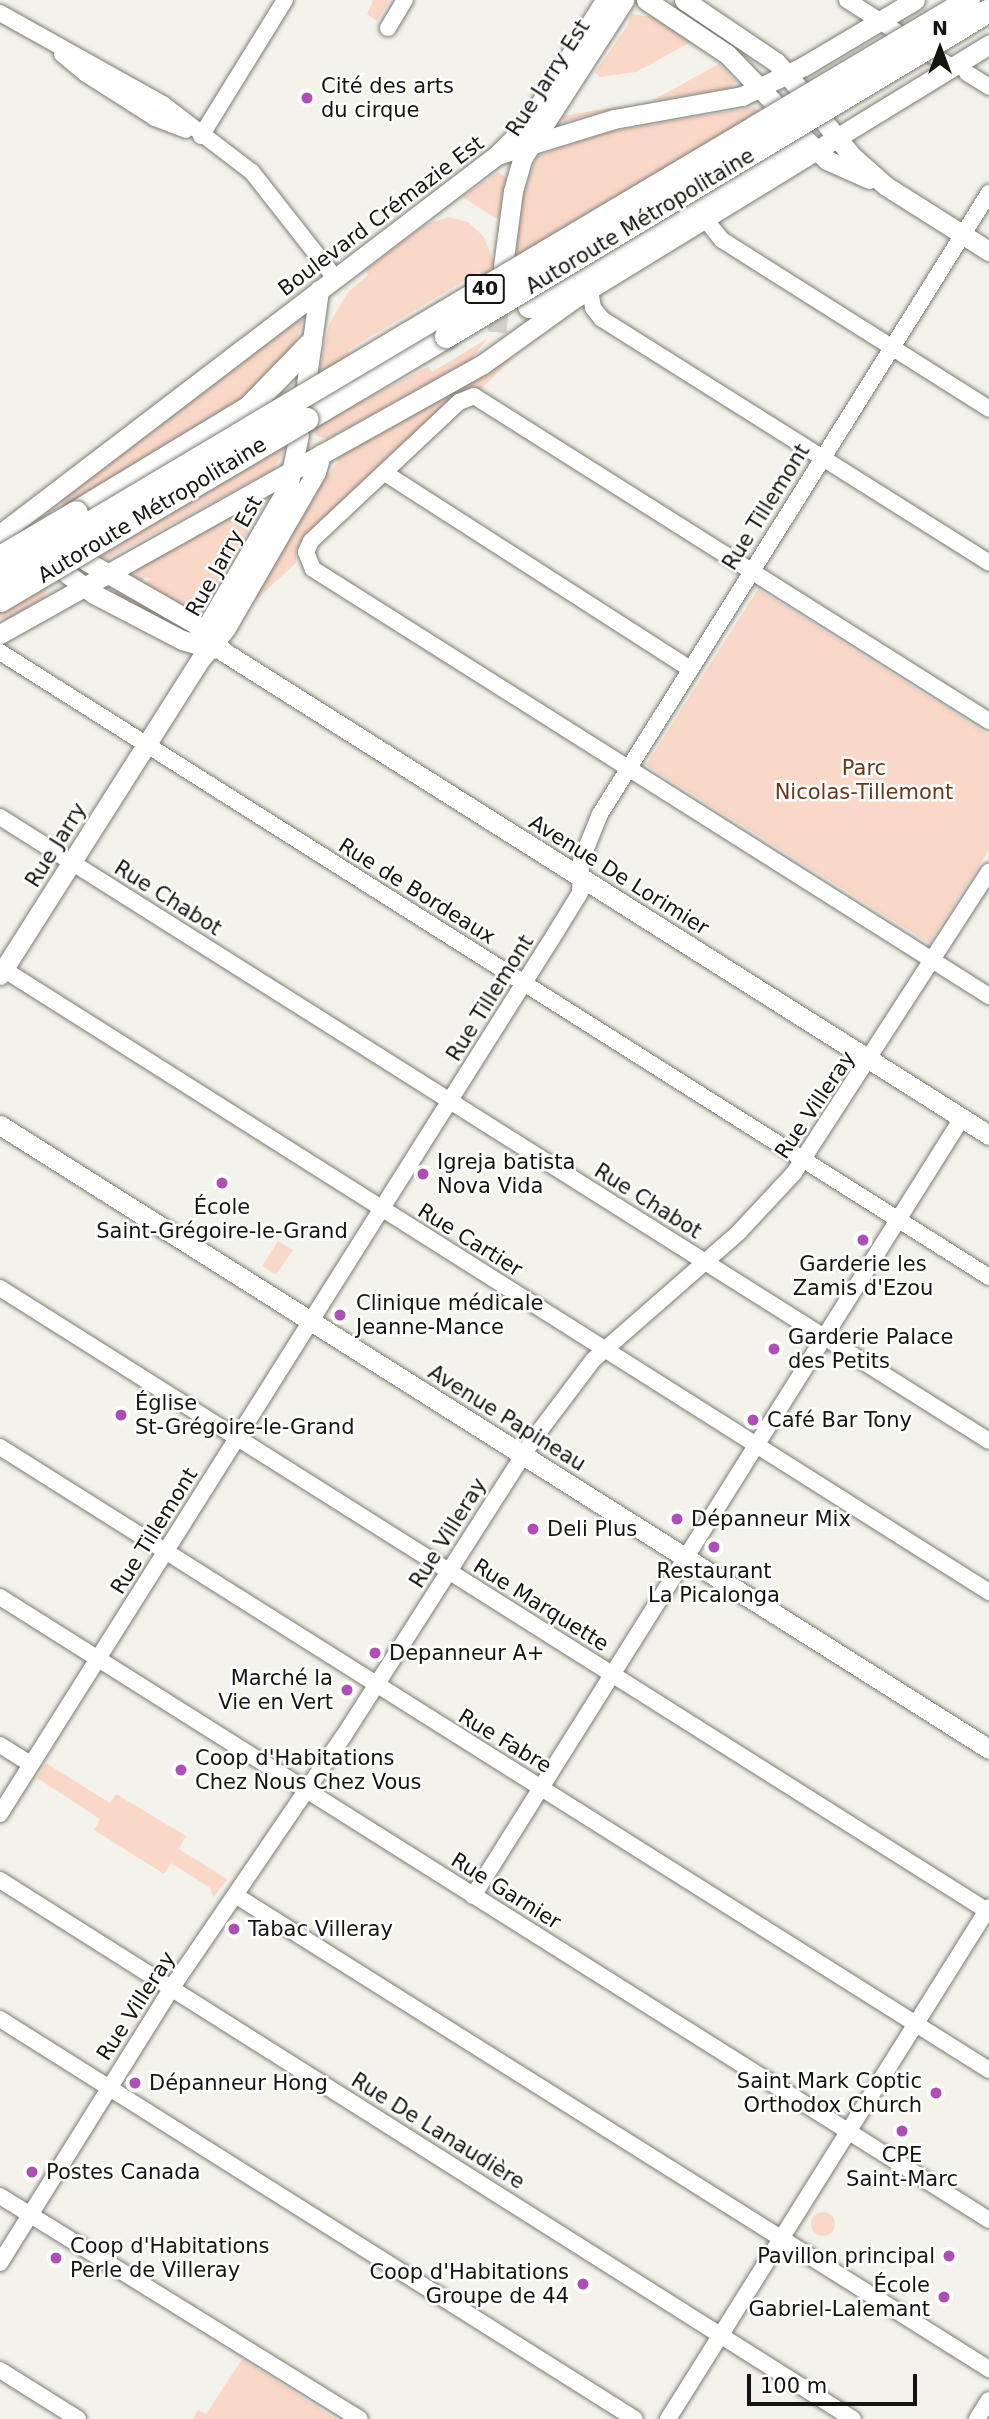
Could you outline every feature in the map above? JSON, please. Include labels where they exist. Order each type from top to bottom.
[{"type":"highway","name":"Autoroute Métropolitaine","points":[[0,576],[968,0]]},
{"type":"highway","name":"Autoroute Métropolitaine","points":[[0,600],[989,10]]},
{"type":"highway","points":[[446,336],[528,306],[789,153],[809,144]]},
{"type":"highway","points":[[0,557],[47,515],[248,408],[309,345]]},
{"type":"main road","name":"Rue Jarry Est","points":[[497,155],[526,125],[605,0]]},
{"type":"main road","name":"Rue Jarry Est","points":[[503,266],[515,180],[530,145],[624,0]]},
{"type":"main road","points":[[646,0],[716,46],[762,88],[776,105]]},
{"type":"main road","points":[[684,0],[768,56],[800,90]]},
{"type":"main road","name":"Boulevard Crémazie Est","points":[[0,534],[47,515],[319,290],[497,155],[614,119],[735,97],[762,88],[915,0]]},
{"type":"main road","points":[[0,634],[494,356],[590,289],[705,219],[809,144],[960,70],[989,44]]},
{"type":"main road","points":[[831,131],[886,186]]},
{"type":"main road","points":[[809,144],[848,170],[886,186],[989,251]]},
{"type":"main road","points":[[306,384],[309,345],[319,290]]},
{"type":"main road","points":[[494,356],[497,332]]},
{"type":"main road","name":"Rue Jarry Est","points":[[210,647],[210,621],[294,468],[299,435]]},
{"type":"main road","name":"Rue Jarry Est","points":[[146,744],[210,647],[307,487],[321,454]]},
{"type":"main road","name":"Avenue De Lorimier","points":[[86,561],[103,574],[189,620],[210,647]]},
{"type":"main road","name":"Avenue De Lorimier","points":[[66,573],[82,587],[210,647],[989,1135]]},
{"type":"main road","name":"Rue Jarry","points":[[1,971],[146,744]]},
{"type":"main road","name":"Avenue Papineau","points":[[0,1125],[989,1749]]},
{"type":"street","points":[[201,136],[285,0]]},
{"type":"street","points":[[388,28],[405,0]]},
{"type":"street","points":[[847,0],[989,88]]},
{"type":"street","points":[[0,13],[163,104],[201,136],[257,176],[335,278]]},
{"type":"street","name":"Rue Tillemont","points":[[0,1814],[580,893],[580,877],[593,829],[627,769],[989,193]]},
{"type":"street","points":[[705,219],[722,240],[989,409]]},
{"type":"street","points":[[590,289],[593,308],[602,320],[989,563]]},
{"type":"street","points":[[989,721],[477,397],[458,402],[312,541],[306,560],[313,569],[989,996]]},
{"type":"street","points":[[385,472],[690,668]]},
{"type":"street","name":"Rue de Bordeaux","points":[[0,652],[989,1277]]},
{"type":"street","name":"Rue Chabot","points":[[0,817],[989,1441]]},
{"type":"street","name":"Rue Villeray","points":[[0,2263],[173,1988],[377,1685],[523,1455],[605,1349],[706,1262],[759,1212],[805,1159],[871,1061],[989,872]]},
{"type":"street","name":"Rue Cartier","points":[[1,971],[989,1592]]},
{"type":"street","points":[[473,1896],[962,1118]]},
{"type":"street","name":"Rue Marquette","points":[[0,1288],[988,1910]]},
{"type":"street","name":"Rue Fabre","points":[[0,1447],[989,2070]]},
{"type":"street","name":"Rue Garnier","points":[[0,1597],[989,2221]]},
{"type":"street","points":[[0,1745],[31,1764]]},
{"type":"street","name":"Rue De Lanaudière","points":[[0,1880],[853,2419]]},
{"type":"street","points":[[235,1895],[989,2369]]},
{"type":"street","points":[[668,2419],[988,1910]]},
{"type":"street","points":[[0,2019],[635,2419]]},
{"type":"street","points":[[0,2196],[359,2419]]},
{"type":"street","points":[[0,2370],[78,2419]]},
{"type":"street","points":[[977,2419],[989,2400]]},
{"type":"green space","points":[[373,0],[390,0],[377,21],[367,14]]},
{"type":"green space","points":[[631,14],[653,17],[691,42],[636,72],[600,77],[595,72],[628,25]]},
{"type":"green space","points":[[719,64],[736,82],[730,88],[651,101]]},
{"type":"green space","points":[[627,105],[564,122],[562,116]]},
{"type":"green space","points":[[754,107],[762,113],[516,258],[522,198],[537,156],[608,132]]},
{"type":"green space","points":[[498,172],[507,178],[499,220],[462,197]]},
{"type":"green space","points":[[449,217],[468,222],[484,237],[493,260],[492,273],[483,278],[479,272],[348,350],[351,356],[318,376],[329,324],[348,292],[368,275],[365,270],[426,224]]},
{"type":"green space","points":[[305,315],[292,351],[261,391],[62,508],[62,499]]},
{"type":"green space","points":[[488,338],[470,360],[327,439],[315,435],[314,426],[319,423],[428,367],[432,372]]},
{"type":"green space","points":[[515,356],[480,390],[473,390],[393,454],[303,538],[296,550],[296,563],[257,599],[253,595],[324,471],[329,474],[338,461],[335,457]]},
{"type":"green space","points":[[289,441],[274,469],[107,559],[101,556]]},
{"type":"green space","points":[[258,499],[265,503],[200,609],[187,608],[144,584],[151,579],[145,577],[142,582],[134,576],[138,567]]},
{"type":"green space","points":[[48,584],[44,598],[8,619],[0,618],[0,612]]},
{"type":"green space","name":"Parc Nicolas-Tillemont","points":[[758,589],[989,735],[989,850],[929,943],[646,765]]},
{"type":"green space","points":[[117,590],[188,630],[187,633],[114,595]]},
{"type":"green space","points":[[278,1241],[293,1250],[276,1275],[262,1266]]},
{"type":"green space","points":[[46,1763],[110,1803],[116,1794],[186,1836],[179,1849],[227,1879],[213,1898],[210,1888],[171,1863],[164,1874],[94,1830],[100,1819],[37,1778]]},
{"type":"green space","points":[[823,2212],[832,2215],[835,2224],[832,2233],[823,2236],[814,2233],[811,2224],[814,2215]]},
{"type":"green space","points":[[242,2359],[336,2419],[193,2419],[198,2410],[206,2414]]},
{"type":"tunnel","points":[[497,332],[501,291]]},
{"type":"place","name":"Cité des arts du cirque","points":[[307,98]]},
{"type":"place","name":"Igreja batista Nova Vida","points":[[423,1174]]},
{"type":"place","name":"École Saint-Grégoire-le-Grand","points":[[222,1183]]},
{"type":"place","name":"Garderie les Zamis d'Ezou","points":[[863,1240]]},
{"type":"place","name":"Clinique médicale Jeanne-Mance","points":[[340,1315]]},
{"type":"place","name":"Garderie Palace des Petits","points":[[774,1349]]},
{"type":"place","name":"Église St-Grégoire-le-Grand","points":[[121,1415]]},
{"type":"place","name":"Café Bar Tony","points":[[753,1420]]},
{"type":"place","name":"Dépanneur Mix","points":[[677,1519]]},
{"type":"place","name":"Deli Plus","points":[[533,1529]]},
{"type":"place","name":"Restaurant La Picalonga","points":[[714,1547]]},
{"type":"place","name":"Depanneur A+","points":[[375,1653]]},
{"type":"place","name":"Marché la Vie en Vert","points":[[347,1690]]},
{"type":"place","name":"Coop d'Habitations Chez Nous Chez Vous","points":[[181,1770]]},
{"type":"place","name":"Tabac Villeray","points":[[234,1929]]},
{"type":"place","name":"Dépanneur Hong","points":[[135,2083]]},
{"type":"place","name":"Saint Mark Coptic Orthodox Church","points":[[936,2093]]},
{"type":"place","name":"CPE Saint-Marc","points":[[902,2131]]},
{"type":"place","name":"Postes Canada","points":[[32,2172]]},
{"type":"place","name":"Pavillon principal","points":[[949,2256]]},
{"type":"place","name":"Coop d'Habitations Perle de Villeray","points":[[56,2258]]},
{"type":"place","name":"Coop d'Habitations Groupe de 44","points":[[583,2284]]},
{"type":"place","name":"École Gabriel-Lalemant","points":[[944,2297]]}]
